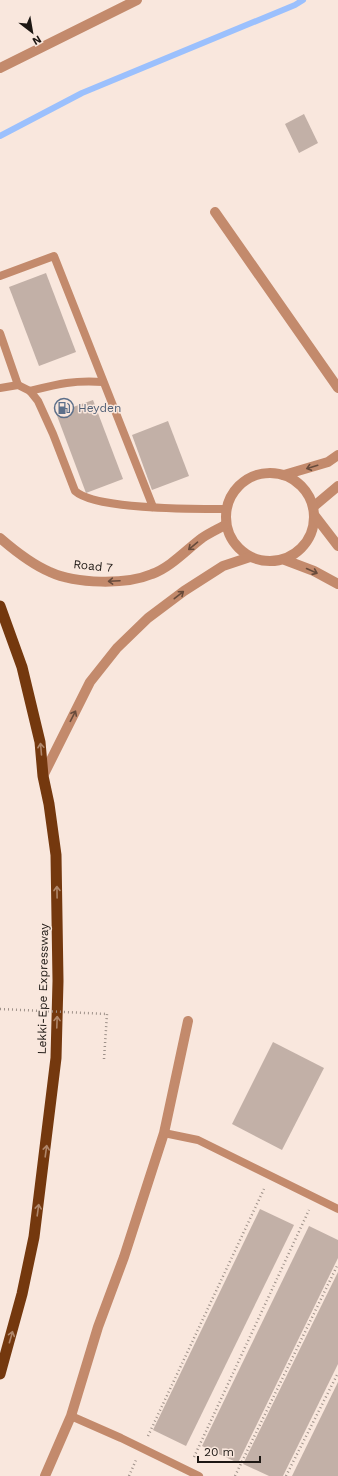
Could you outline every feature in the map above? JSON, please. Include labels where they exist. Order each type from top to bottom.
[{"type":"highway","name":"Lekki-Epe Expressway","points":[[0,606],[22,667],[40,742],[43,776],[49,804],[56,854],[58,981],[56,1058],[50,1120],[34,1237],[22,1294],[0,1374]]},
{"type":"street","points":[[0,68],[138,0]]},
{"type":"street","points":[[215,212],[338,388]]},
{"type":"street","points":[[284,475],[328,462],[338,455]]},
{"type":"street","points":[[338,546],[314,512],[305,489],[295,480],[284,475],[269,472],[254,476],[241,483],[231,495],[226,509],[225,525],[230,539],[240,551],[261,561],[285,560],[314,571],[338,584]]},
{"type":"street","points":[[285,560],[297,553],[307,542],[313,530],[314,512],[338,486]]},
{"type":"street","name":"Road 7","points":[[0,538],[20,555],[51,573],[84,580],[116,582],[153,574],[180,556],[202,538],[225,525]]},
{"type":"street","points":[[43,776],[90,682],[117,648],[148,618],[184,591],[223,566],[250,557]]},
{"type":"street","points":[[45,1476],[71,1416],[98,1327],[124,1257],[164,1133],[188,1021]]},
{"type":"lane","points":[[0,276],[54,256],[153,507]]},
{"type":"lane","points":[[0,333],[18,385]]},
{"type":"lane","points":[[30,391],[62,382],[78,380],[103,382]]},
{"type":"lane","points":[[0,388],[18,385],[30,391],[38,401],[53,434],[75,491],[81,497],[153,507],[226,509]]},
{"type":"lane","points":[[164,1133],[198,1140],[338,1210]]},
{"type":"lane","points":[[71,1416],[199,1476]]},
{"type":"path","points":[[0,1009],[107,1014],[104,1059]]},
{"type":"path","points":[[129,1476],[270,1175]]},
{"type":"path","points":[[187,1471],[314,1197]]},
{"type":"path","points":[[235,1476],[338,1264]]},
{"type":"path","points":[[286,1476],[338,1373]]},
{"type":"building","points":[[304,114],[318,143],[299,153],[285,124]]},
{"type":"building","points":[[46,273],[76,352],[39,366],[9,287]]},
{"type":"building","points":[[93,400],[123,479],[86,493],[56,413]]},
{"type":"building","points":[[168,421],[189,476],[152,490],[132,435]]},
{"type":"building","points":[[273,1042],[324,1068],[282,1150],[232,1124]]},
{"type":"building","points":[[260,1209],[294,1225],[186,1446],[153,1430]]},
{"type":"building","points":[[309,1226],[338,1240],[338,1258],[238,1463],[202,1446]]},
{"type":"building","points":[[338,1272],[338,1364],[283,1476],[269,1476],[243,1464]]},
{"type":"building","points":[[338,1382],[338,1476],[292,1476]]},
{"type":"waterway","points":[[0,136],[82,93],[295,5],[303,0]]},
{"type":"place","name":"Heyden","points":[[64,408]]}]
